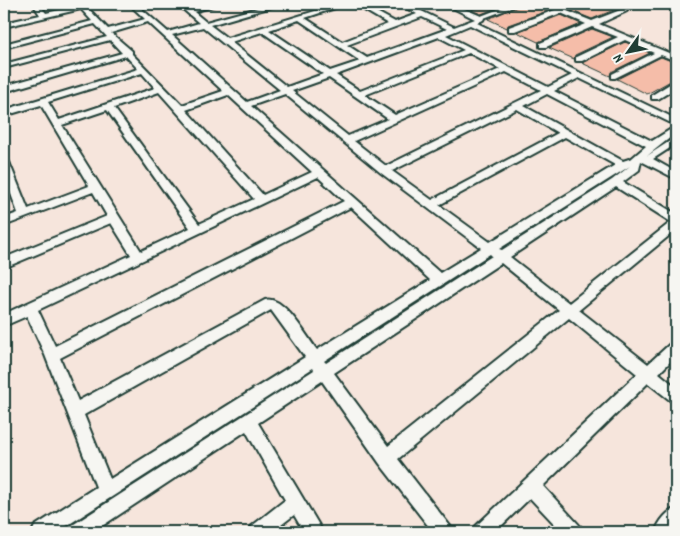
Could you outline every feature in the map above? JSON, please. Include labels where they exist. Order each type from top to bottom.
[{"type":"street","points":[[36,4],[44,16]]},
{"type":"street","points":[[132,4],[439,280]]},
{"type":"street","points":[[180,4],[385,171],[502,257],[676,396]]},
{"type":"street","points":[[189,11],[216,4]]},
{"type":"street","points":[[165,35],[279,4]]},
{"type":"street","points":[[226,41],[344,4]]},
{"type":"street","points":[[357,4],[393,24]]},
{"type":"street","points":[[402,4],[453,29]]},
{"type":"street","points":[[244,106],[481,19],[453,4]]},
{"type":"street","points":[[484,16],[518,4]]},
{"type":"street","points":[[545,4],[676,59]]},
{"type":"street","points":[[512,29],[578,4]]},
{"type":"street","points":[[4,25],[81,5],[180,108],[261,200]]},
{"type":"street","points":[[543,45],[625,10]]},
{"type":"street","points":[[340,45],[423,14]]},
{"type":"street","points":[[300,18],[368,62]]},
{"type":"street","points":[[4,66],[108,35],[149,20]]},
{"type":"street","points":[[4,46],[96,22]]},
{"type":"street","points":[[471,23],[676,122]]},
{"type":"street","points":[[264,29],[332,74],[358,95],[396,120]]},
{"type":"street","points":[[439,34],[550,91],[676,176]]},
{"type":"street","points":[[579,59],[625,37]]},
{"type":"street","points":[[358,95],[470,50]]},
{"type":"street","points":[[615,76],[661,52]]},
{"type":"street","points":[[4,89],[129,53]]},
{"type":"street","points":[[348,140],[506,69]]},
{"type":"street","points":[[4,113],[144,70]]},
{"type":"street","points":[[385,171],[519,107],[579,75]]},
{"type":"street","points":[[655,97],[676,84]]},
{"type":"street","points":[[57,124],[160,89]]},
{"type":"street","points":[[180,108],[228,92]]},
{"type":"street","points":[[43,101],[138,257]]},
{"type":"street","points":[[110,107],[198,230]]},
{"type":"street","points":[[519,107],[622,165]]},
{"type":"street","points":[[41,532],[106,491],[502,257],[616,182],[635,168],[645,154],[676,129]]},
{"type":"street","points":[[432,205],[566,133]]},
{"type":"street","points":[[77,532],[249,422],[319,366],[439,280],[622,165],[676,140]]},
{"type":"street","points":[[645,154],[676,169]]},
{"type":"street","points":[[4,162],[8,180],[24,214]]},
{"type":"street","points":[[4,320],[319,173]]},
{"type":"street","points":[[616,182],[676,219]]},
{"type":"street","points":[[4,222],[97,187]]},
{"type":"street","points":[[52,355],[353,201]]},
{"type":"street","points":[[4,263],[115,217]]},
{"type":"street","points":[[386,458],[676,224]]},
{"type":"street","points":[[74,412],[270,304],[277,307],[386,458],[444,532]]},
{"type":"street","points":[[30,308],[52,355],[106,491]]},
{"type":"street","points":[[482,532],[676,347]]},
{"type":"street","points":[[249,422],[314,532]]},
{"type":"street","points":[[531,486],[574,532]]},
{"type":"street","points":[[258,532],[296,503]]},
{"type":"street","points":[[664,532],[676,517]]},
{"type":"building","points":[[488,4],[507,4],[481,14],[471,10]]},
{"type":"building","points":[[523,4],[540,4],[550,10],[508,25],[507,28],[488,19]]},
{"type":"building","points":[[583,4],[628,4],[592,19],[572,11]]},
{"type":"building","points":[[561,15],[581,24],[538,42],[517,32]]},
{"type":"building","points":[[592,29],[613,37],[575,55],[574,59],[549,48]]},
{"type":"building","points":[[625,42],[650,53],[611,72],[610,76],[582,63]]},
{"type":"building","points":[[661,57],[676,63],[676,78],[647,94],[617,79]]}]
